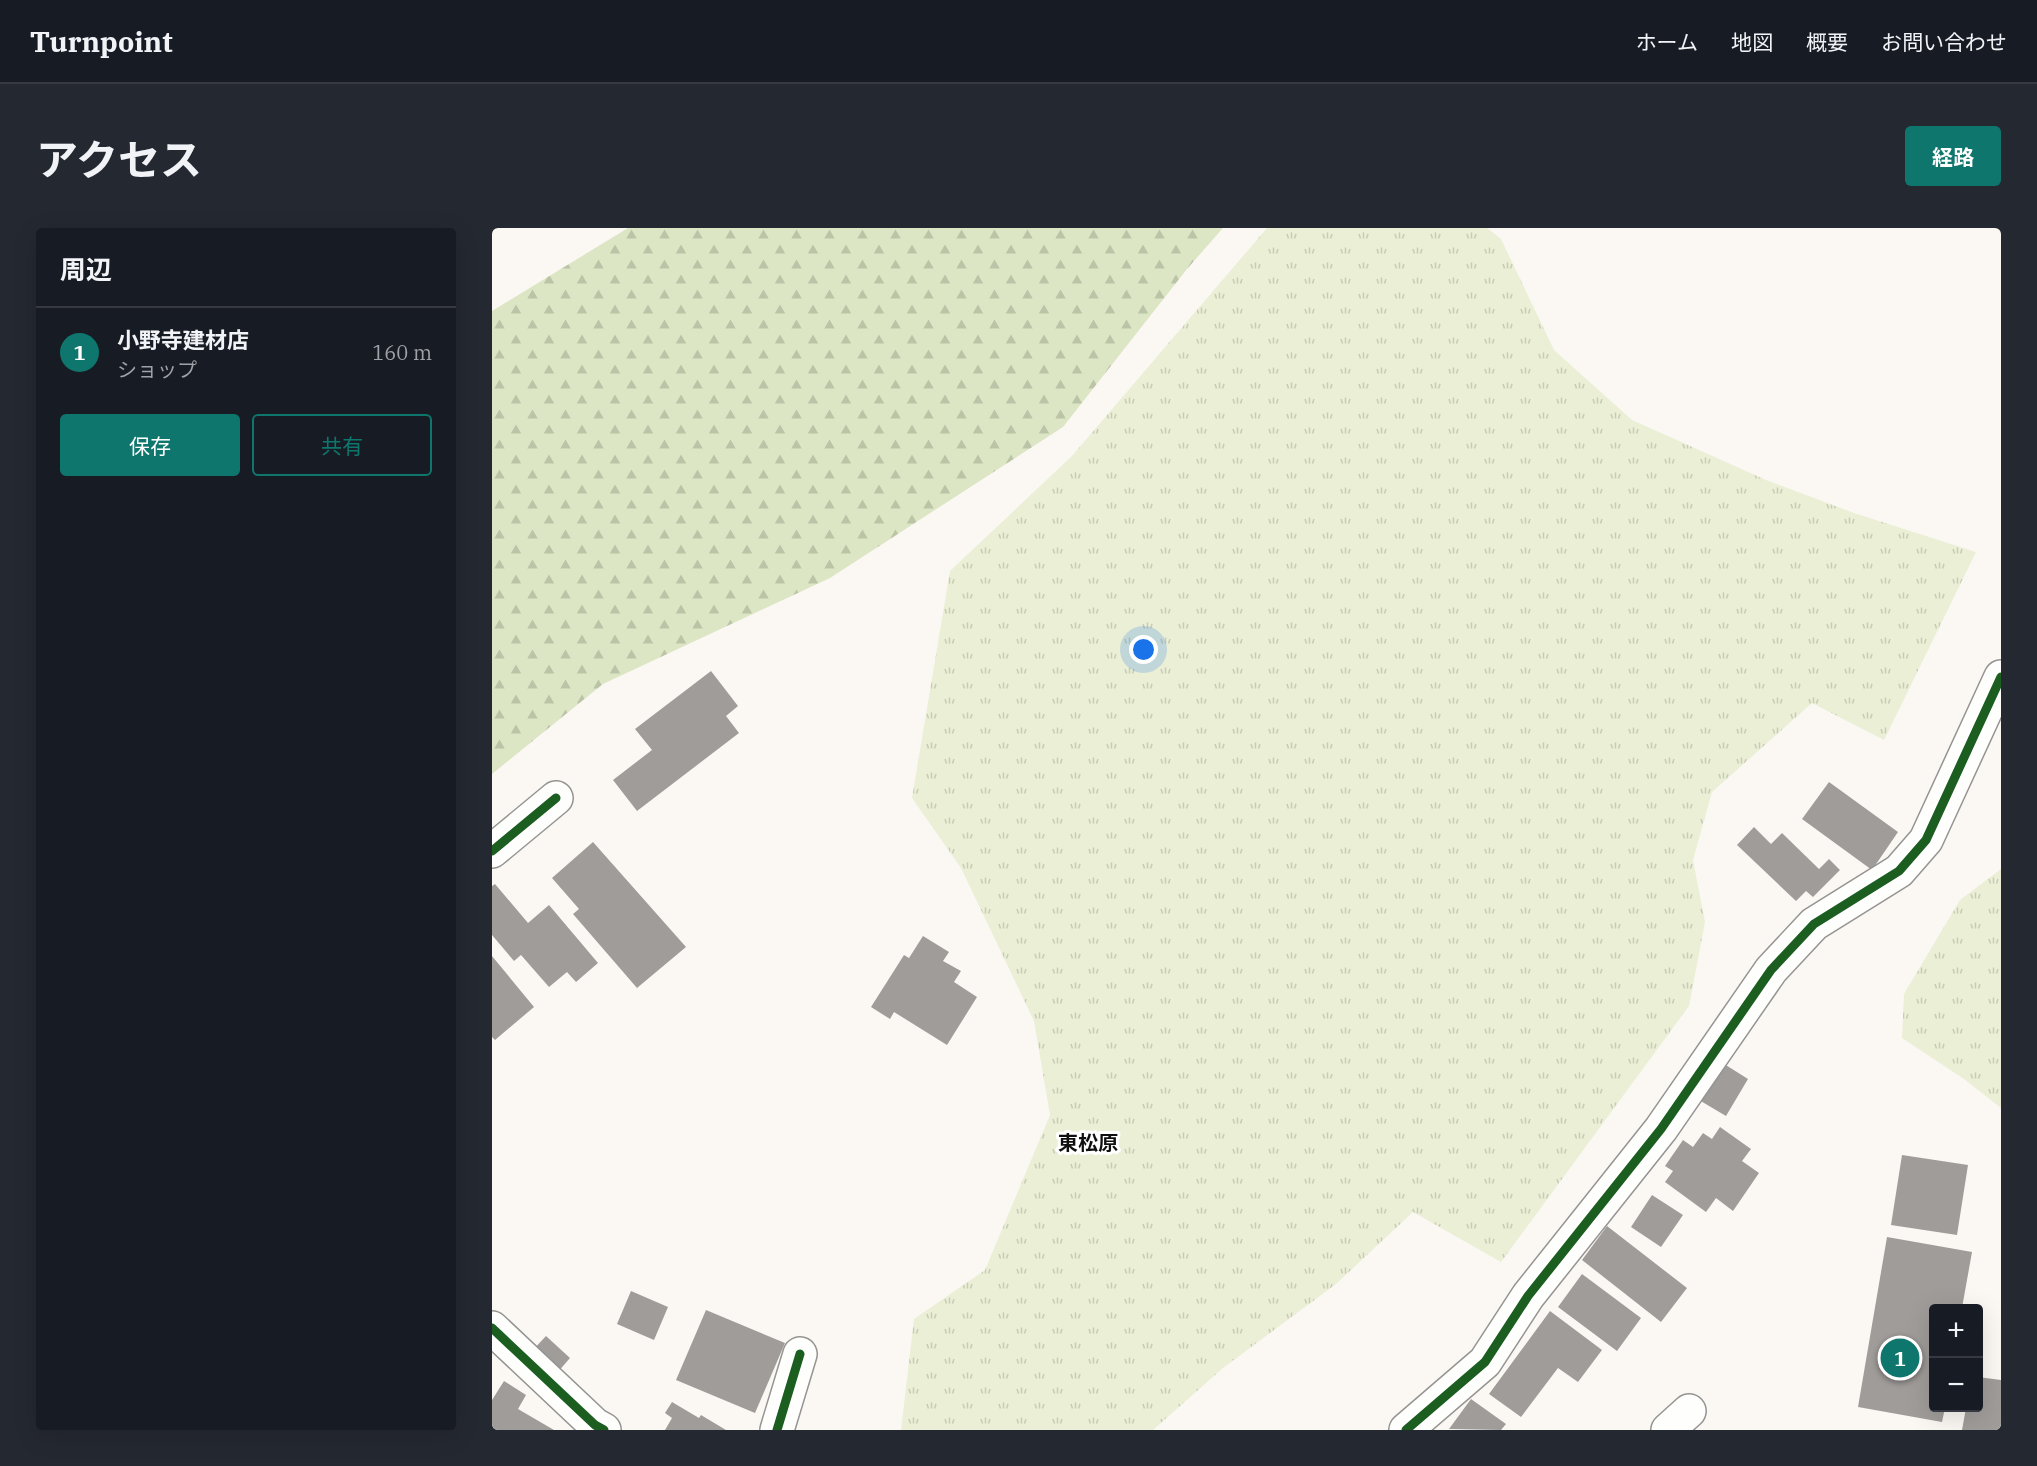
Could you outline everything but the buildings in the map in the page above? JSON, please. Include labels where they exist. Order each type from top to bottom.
[{"type":"street","points":[[1406,1430],[1485,1362],[1528,1296],[1661,1129],[1771,970],[1814,924],[1899,871],[1926,840],[2001,677]]},
{"type":"street","points":[[492,851],[556,798]]},
{"type":"street","points":[[492,1328],[595,1425],[604,1430]]},
{"type":"street","points":[[777,1430],[800,1354]]},
{"type":"green space","points":[[628,228],[1223,228],[1187,269],[1063,427],[830,578],[603,684],[492,774],[492,311]]},
{"type":"green space","points":[[1267,228],[1487,228],[1501,239],[1554,350],[1632,420],[1766,480],[1854,513],[1976,552],[1884,740],[1812,703],[1712,792],[1693,860],[1705,922],[1689,1006],[1501,1262],[1413,1212],[1336,1284],[1223,1368],[1153,1430],[901,1430],[914,1319],[985,1270],[1050,1115],[1034,1021],[961,868],[912,798],[950,571],[1072,456]]},
{"type":"green space","points":[[2001,869],[2001,1108],[1964,1079],[1902,1038],[1904,994],[1960,900]]},
{"type":"cycle path","points":[[1406,1430],[1485,1362],[1528,1296],[1661,1129],[1771,970],[1814,924],[1899,871],[1926,840],[2001,677]]},
{"type":"cycle path","points":[[492,851],[556,798]]},
{"type":"cycle path","points":[[492,1328],[595,1425],[604,1430]]},
{"type":"cycle path","points":[[777,1430],[800,1354]]},
{"type":"place","name":"小野寺建材店","points":[[1900,1358]]},
{"type":"district","name":"東松原","points":[[1088,1143]]}]
